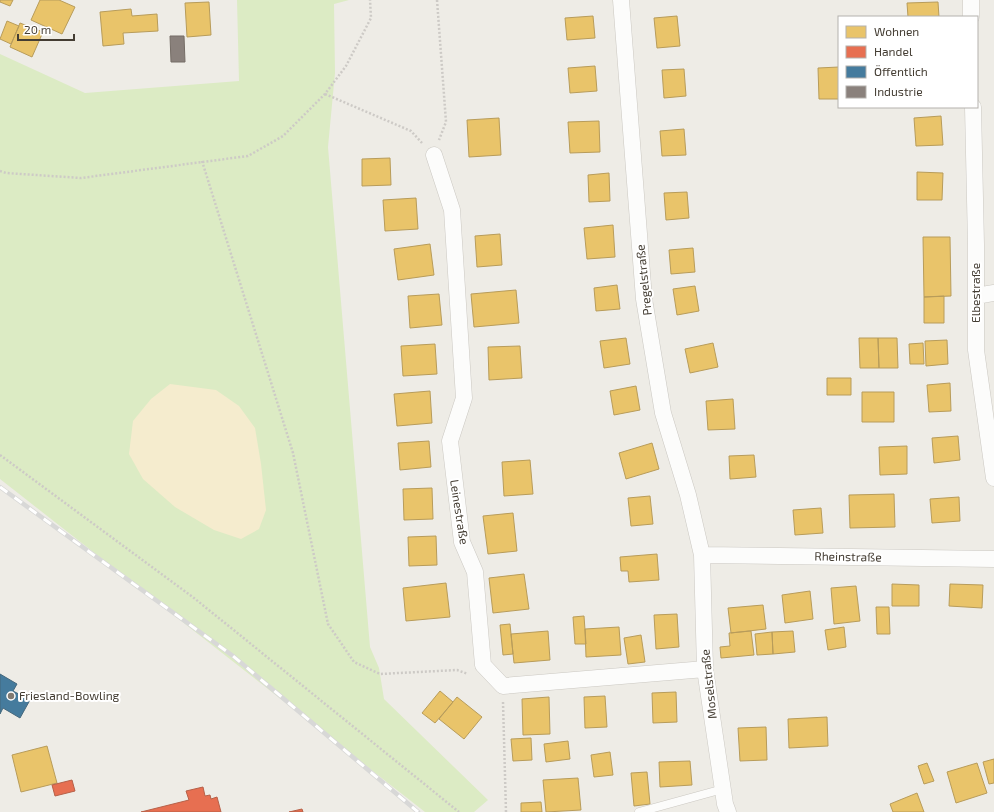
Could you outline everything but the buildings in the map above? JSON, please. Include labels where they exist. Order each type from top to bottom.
[{"type":"street","name":"Pregelstraße","points":[[621,0],[644,299],[663,413],[688,495],[702,555]]},
{"type":"street","points":[[971,0],[971,16]]},
{"type":"street","name":"Elbestraße","points":[[973,108],[976,350],[994,478]]},
{"type":"street","name":"Leinestraße","points":[[434,155],[452,210],[464,398],[450,441],[462,542],[475,572],[483,665],[503,686]]},
{"type":"street","points":[[976,296],[994,293]]},
{"type":"street","name":"Rheinstraße","points":[[702,555],[994,559]]},
{"type":"street","name":"Moselstraße","points":[[702,555],[705,669],[725,804],[728,812]]},
{"type":"street","points":[[503,686],[705,669]]},
{"type":"lane","points":[[639,812],[723,789]]},
{"type":"path","points":[[0,171],[6,173],[81,178],[248,156],[284,136],[325,94],[346,66],[371,18],[370,0]]},
{"type":"path","points":[[325,94],[411,131],[434,155],[446,122],[438,0]]},
{"type":"path","points":[[202,162],[293,454],[328,624],[354,662],[380,674],[457,670],[470,675]]},
{"type":"path","points":[[0,455],[194,598],[458,812]]},
{"type":"path","points":[[503,686],[506,812]]},
{"type":"green space","points":[[237,0],[349,0],[334,4],[335,73],[328,147],[370,647],[379,668],[384,699],[488,800],[474,812],[425,812],[0,479],[0,54],[85,93],[239,81]]},
{"type":"sand","points":[[170,384],[216,390],[239,406],[255,428],[266,510],[259,529],[241,539],[214,530],[175,507],[143,479],[129,454],[133,421],[151,399]]},
{"type":"railway","points":[[0,487],[233,656],[418,812]]},
{"type":"place","name":"Friesland-Bowling","points":[[11,696]]}]
